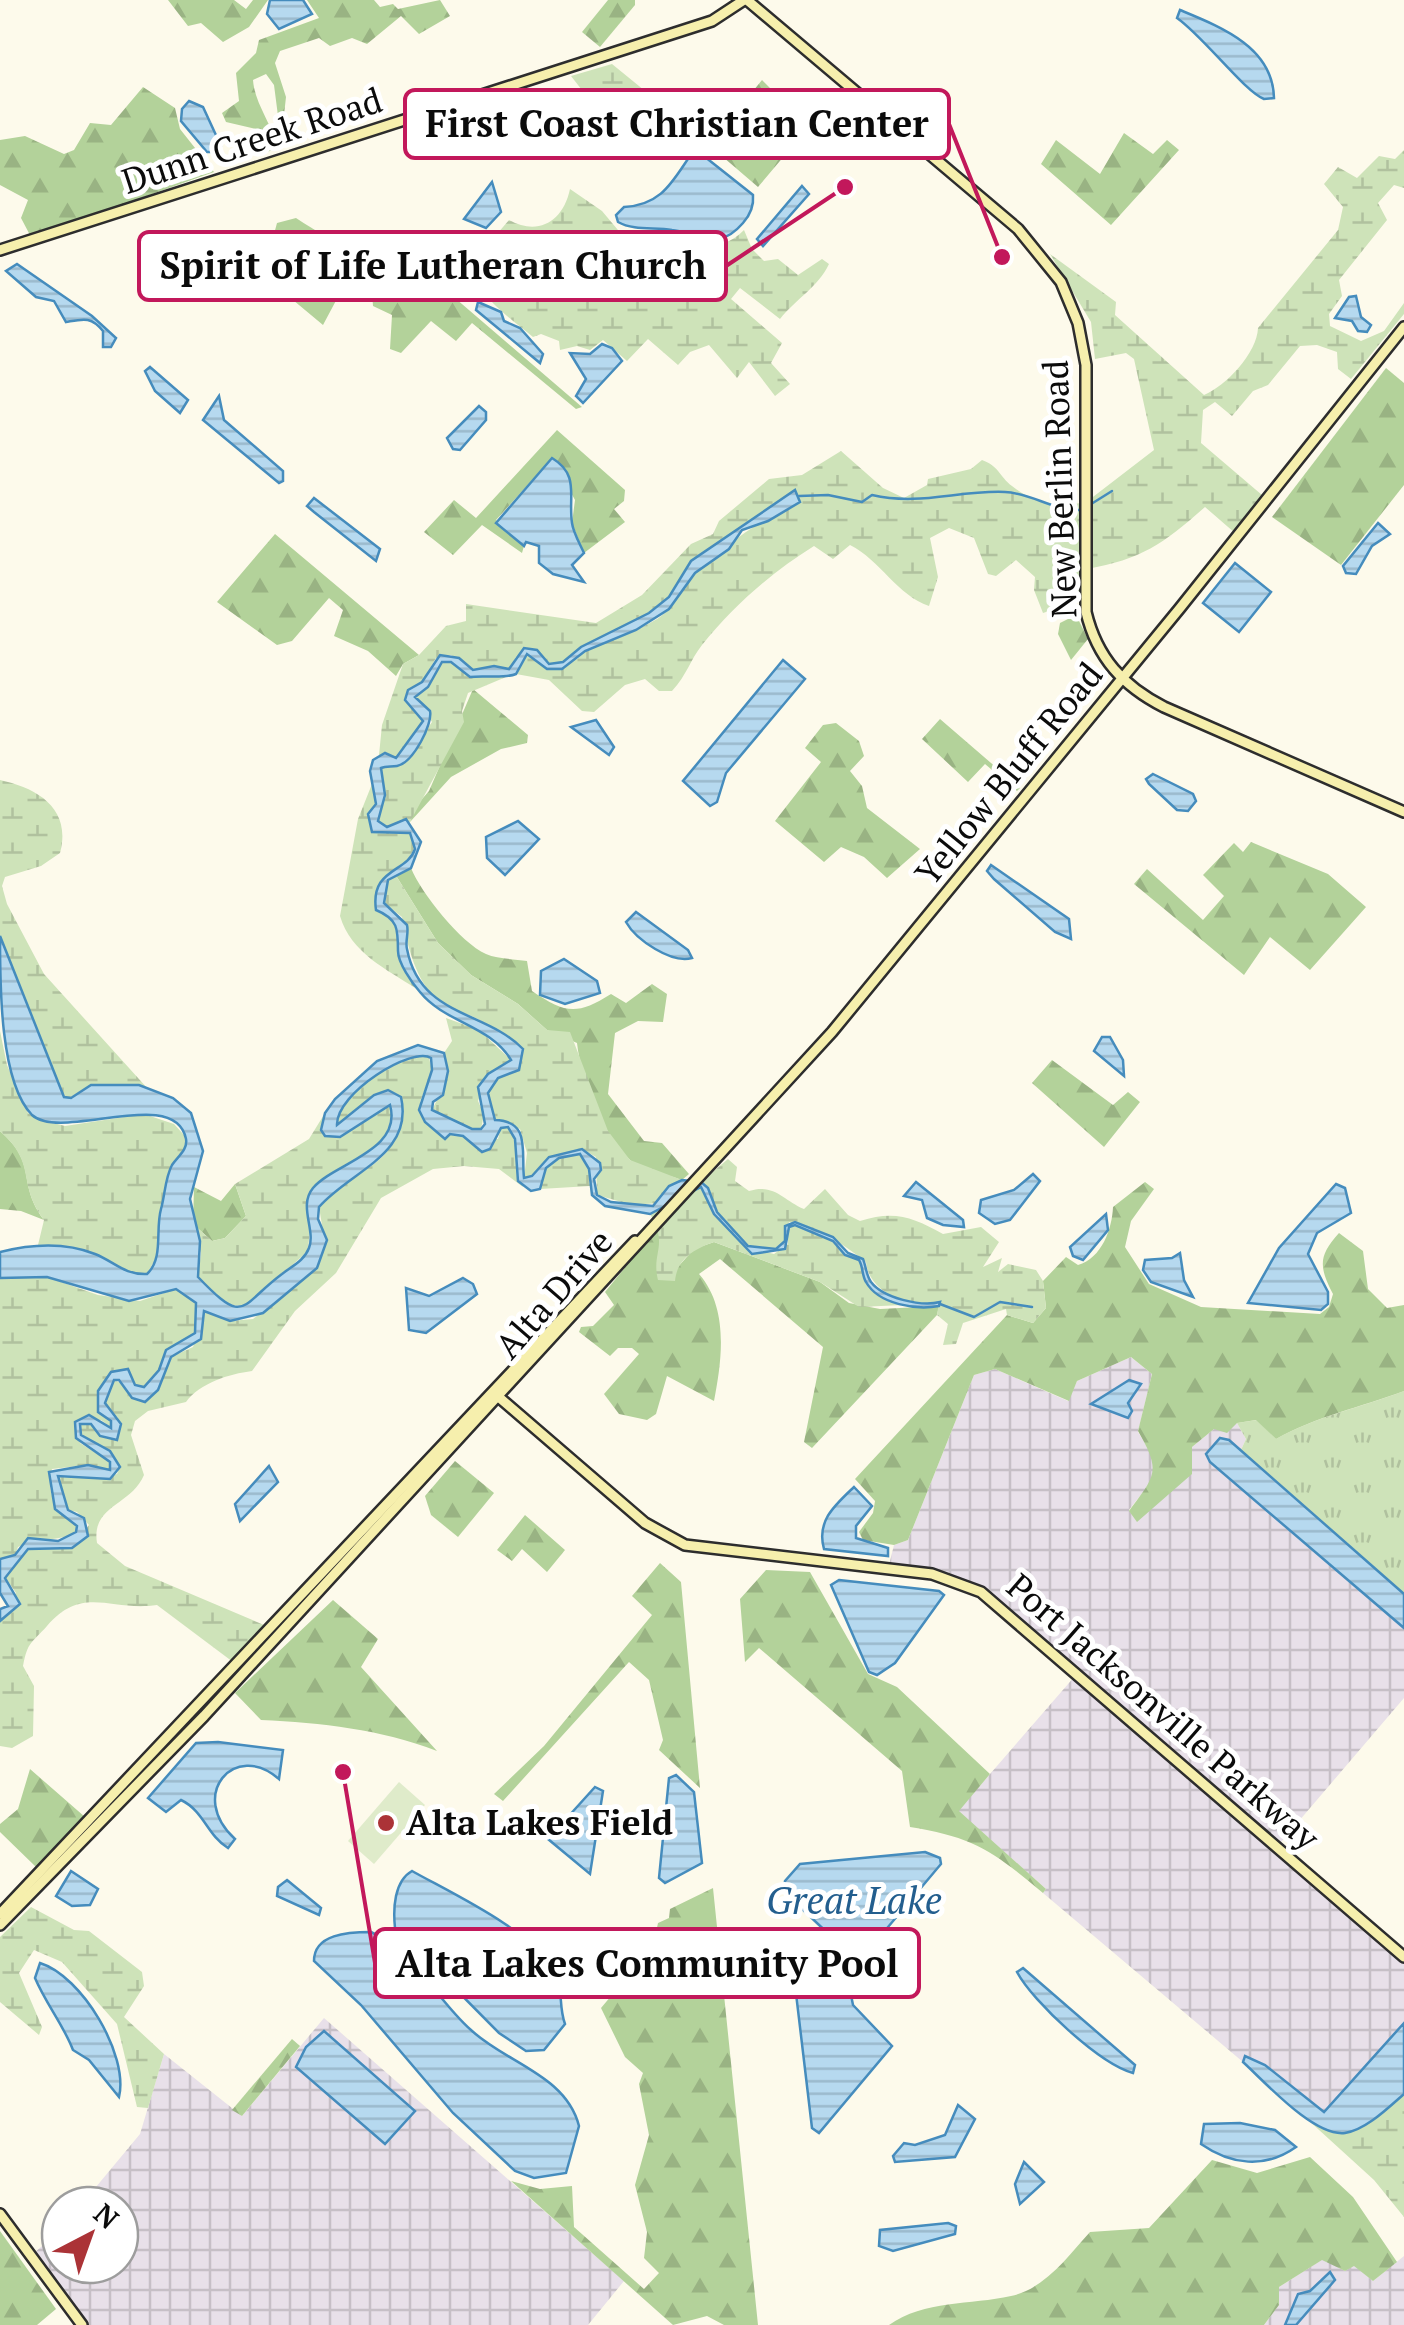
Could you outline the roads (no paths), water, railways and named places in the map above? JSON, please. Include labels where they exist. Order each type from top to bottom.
[{"type":"street","name":"Dunn Creek Road","points":[[0,250],[698,26],[725,16],[746,0]]},
{"type":"street","name":"New Berlin Road","points":[[746,0],[1018,229],[1054,271],[1075,312],[1085,352],[1086,612],[1097,646],[1122,679],[1164,707],[1404,812]]},
{"type":"street","name":"Yellow Bluff Road","points":[[638,1240],[849,1013],[1404,327]]},
{"type":"street","name":"Alta Drive","points":[[0,1925],[204,1716],[497,1396],[627,1245],[638,1240]]},
{"type":"street","name":"Alta Drive","points":[[0,1914],[497,1396]]},
{"type":"street","name":"Port Jacksonville Parkway","points":[[497,1396],[645,1523],[685,1545],[932,1574],[981,1592],[1404,1956]]},
{"type":"street","points":[[0,2214],[82,2325]]},
{"type":"water","points":[[270,0],[303,0],[312,14],[279,29],[267,14]]},
{"type":"water","points":[[1180,10],[1227,32],[1255,52],[1265,65],[1274,98],[1264,99],[1246,86],[1177,18]]},
{"type":"water","points":[[189,101],[203,107],[221,146],[216,152],[207,152],[181,121],[182,109]]},
{"type":"water","points":[[695,149],[753,195],[750,213],[734,232],[710,239],[618,222],[616,215],[624,207],[649,201],[667,188]]},
{"type":"water","points":[[492,182],[501,212],[486,228],[464,219]]},
{"type":"water","points":[[802,186],[809,194],[763,246],[757,239]]},
{"type":"water","points":[[17,264],[92,316],[116,338],[111,347],[103,347],[103,331],[95,323],[66,322],[54,301],[36,297],[6,271]]},
{"type":"water","points":[[1356,296],[1361,317],[1371,325],[1367,332],[1358,331],[1352,321],[1335,318],[1349,297]]},
{"type":"water","points":[[478,302],[501,312],[504,321],[520,328],[543,354],[540,363],[476,310]]},
{"type":"water","points":[[602,344],[612,348],[622,361],[583,403],[576,396],[586,379],[570,353],[590,354]]},
{"type":"water","points":[[150,367],[188,400],[180,413],[155,391],[145,371]]},
{"type":"water","points":[[219,396],[224,420],[283,471],[283,481],[279,483],[203,420]]},
{"type":"water","points":[[479,406],[486,412],[486,420],[460,450],[453,449],[447,438]]},
{"type":"water","points":[[552,458],[570,479],[573,527],[584,553],[572,565],[584,582],[553,574],[539,563],[539,546],[526,542],[524,546],[496,523]]},
{"type":"water","points":[[795,490],[800,502],[768,521],[742,530],[729,549],[695,573],[669,609],[636,630],[585,651],[562,669],[547,669],[527,654],[516,674],[470,677],[451,662],[442,662],[428,687],[415,697],[430,711],[421,742],[403,763],[381,768],[385,795],[378,821],[387,827],[406,819],[421,842],[411,868],[388,880],[384,903],[407,925],[407,949],[425,988],[456,1010],[508,1036],[523,1049],[519,1070],[498,1078],[488,1093],[495,1120],[514,1126],[522,1139],[524,1178],[532,1176],[549,1157],[582,1149],[600,1163],[601,1170],[594,1179],[597,1195],[611,1202],[653,1206],[669,1186],[682,1180],[701,1182],[708,1188],[717,1212],[748,1246],[776,1249],[785,1241],[785,1226],[795,1222],[833,1237],[848,1253],[863,1259],[871,1282],[884,1293],[913,1302],[940,1302],[939,1306],[910,1306],[880,1296],[866,1282],[859,1260],[845,1255],[833,1241],[795,1225],[789,1227],[785,1249],[752,1254],[714,1214],[701,1187],[650,1214],[605,1206],[592,1195],[589,1169],[580,1154],[559,1158],[546,1168],[540,1189],[531,1191],[518,1181],[515,1139],[508,1127],[501,1128],[490,1149],[482,1152],[463,1136],[450,1134],[445,1139],[425,1122],[419,1110],[432,1070],[431,1058],[408,1059],[376,1075],[340,1112],[337,1125],[374,1095],[388,1090],[401,1097],[398,1134],[389,1148],[319,1207],[318,1219],[327,1240],[317,1268],[263,1313],[230,1321],[204,1311],[201,1339],[171,1357],[158,1390],[145,1402],[132,1398],[119,1380],[114,1380],[105,1403],[121,1424],[117,1440],[100,1436],[91,1424],[80,1424],[81,1435],[110,1451],[120,1467],[110,1479],[58,1476],[68,1510],[84,1518],[88,1536],[72,1548],[28,1549],[5,1578],[20,1604],[0,1621],[0,1609],[8,1606],[0,1593],[0,1559],[15,1555],[28,1538],[58,1541],[76,1532],[77,1526],[55,1509],[49,1472],[88,1465],[110,1470],[110,1462],[76,1438],[75,1422],[89,1415],[111,1428],[111,1421],[98,1412],[98,1391],[111,1372],[128,1369],[135,1385],[144,1387],[159,1370],[166,1350],[195,1333],[196,1303],[176,1289],[129,1301],[47,1277],[0,1278],[0,1252],[48,1246],[84,1250],[126,1270],[147,1274],[156,1260],[159,1217],[168,1175],[184,1150],[186,1139],[177,1124],[162,1116],[67,1123],[47,1122],[32,1115],[21,1100],[8,1057],[0,936],[64,1097],[71,1098],[91,1085],[139,1085],[173,1098],[191,1113],[203,1151],[190,1199],[200,1241],[198,1277],[225,1302],[242,1306],[307,1253],[311,1241],[307,1202],[313,1188],[377,1145],[386,1134],[391,1121],[390,1105],[340,1137],[325,1136],[321,1130],[325,1113],[335,1099],[377,1061],[418,1045],[444,1053],[448,1071],[443,1095],[433,1102],[432,1110],[472,1129],[481,1129],[485,1124],[478,1087],[488,1074],[511,1060],[491,1039],[442,1011],[420,992],[400,961],[395,926],[389,917],[376,910],[378,886],[415,849],[410,833],[372,832],[368,814],[376,804],[370,771],[373,760],[385,753],[396,758],[423,721],[405,700],[408,690],[422,682],[440,655],[459,658],[473,670],[494,666],[509,669],[524,648],[537,650],[549,664],[563,662],[581,647],[649,613],[669,597],[691,561]]},
{"type":"water","points":[[314,498],[380,549],[376,561],[307,506]]},
{"type":"water","points":[[1378,523],[1390,534],[1372,546],[1356,574],[1346,573],[1343,566]]},
{"type":"water","points":[[1235,563],[1271,592],[1239,632],[1203,603]]},
{"type":"water","points":[[783,660],[805,679],[726,773],[717,802],[710,806],[683,781]]},
{"type":"water","points":[[596,720],[614,747],[609,755],[571,727]]},
{"type":"water","points":[[1153,774],[1193,794],[1196,801],[1188,811],[1177,810],[1149,784],[1146,779]]},
{"type":"water","points":[[518,821],[539,839],[505,875],[487,858],[486,837]]},
{"type":"water","points":[[991,865],[1069,919],[1071,939],[1055,932],[994,879],[987,871]]},
{"type":"water","points":[[636,912],[688,950],[692,958],[665,954],[646,943],[626,922]]},
{"type":"water","points":[[564,959],[597,981],[600,993],[565,1004],[540,995],[541,971]]},
{"type":"water","points":[[1102,1037],[1110,1037],[1123,1060],[1124,1076],[1094,1051]]},
{"type":"water","points":[[1033,1174],[1040,1181],[1010,1220],[995,1224],[979,1213],[981,1200],[1014,1190]]},
{"type":"water","points":[[916,1182],[963,1220],[964,1227],[943,1225],[927,1218],[922,1200],[904,1196]]},
{"type":"water","points":[[1336,1184],[1345,1188],[1351,1213],[1317,1233],[1308,1254],[1328,1292],[1328,1304],[1321,1310],[1248,1303],[1279,1248]]},
{"type":"water","points":[[1106,1214],[1108,1230],[1083,1260],[1073,1256],[1070,1247]]},
{"type":"water","points":[[1180,1253],[1184,1280],[1193,1297],[1151,1282],[1143,1270],[1145,1260],[1172,1258]]},
{"type":"water","points":[[463,1278],[473,1284],[477,1294],[426,1333],[409,1330],[406,1288],[429,1296]]},
{"type":"water","points":[[1129,1380],[1141,1384],[1128,1403],[1132,1411],[1128,1418],[1091,1404]]},
{"type":"water","points":[[1220,1438],[1229,1440],[1404,1594],[1404,1628],[1210,1462],[1206,1454]]},
{"type":"water","points":[[269,1466],[278,1482],[240,1521],[235,1504]]},
{"type":"water","points":[[854,1487],[872,1506],[856,1526],[856,1538],[888,1548],[888,1556],[824,1549],[825,1522]]},
{"type":"water","points":[[839,1580],[939,1591],[944,1595],[895,1663],[877,1675],[869,1672],[831,1585]]},
{"type":"water","points":[[196,1743],[283,1750],[279,1779],[263,1769],[247,1766],[233,1769],[222,1778],[215,1806],[221,1822],[235,1839],[228,1848],[181,1800],[166,1812],[148,1798]]},
{"type":"water","points":[[676,1775],[694,1792],[702,1863],[665,1883],[659,1878],[669,1778]]},
{"type":"water","points":[[595,1787],[603,1791],[590,1874],[548,1839]]},
{"type":"water","name":"Great Lake","points":[[925,1852],[940,1858],[941,1864],[862,1958],[852,1956],[784,1892],[785,1881],[800,1864]]},
{"type":"water","points":[[71,1871],[98,1889],[90,1905],[72,1906],[56,1896]]},
{"type":"water","points":[[412,1871],[511,1928],[544,1956],[557,1978],[565,2024],[544,2050],[526,2051],[499,2033],[395,1928],[398,1888]]},
{"type":"water","points":[[287,1880],[321,1908],[319,1915],[277,1896],[278,1887]]},
{"type":"water","points":[[371,1932],[401,1952],[485,2042],[562,2094],[579,2126],[566,2173],[534,2178],[515,2171],[453,2113],[361,2005],[314,1961],[326,1940]]},
{"type":"water","points":[[794,1937],[803,1938],[848,1980],[853,2005],[892,2046],[819,2133],[812,2128],[790,1943]]},
{"type":"water","points":[[40,1963],[71,1984],[99,2019],[117,2060],[119,2097],[89,2060],[73,2050],[35,1978]]},
{"type":"water","points":[[1023,1968],[1135,2065],[1133,2073],[1103,2058],[1052,2015],[1025,1985],[1017,1972]]},
{"type":"water","points":[[1404,2023],[1404,2094],[1369,2123],[1345,2133],[1333,2132],[1305,2118],[1243,2062],[1245,2056],[1265,2065],[1324,2112]]},
{"type":"water","points":[[324,2031],[415,2111],[385,2144],[296,2067],[306,2047]]},
{"type":"water","points":[[958,2105],[975,2119],[955,2157],[895,2162],[893,2156],[904,2143],[915,2145],[945,2135]]},
{"type":"water","points":[[1240,2123],[1275,2130],[1296,2147],[1272,2159],[1248,2162],[1201,2144],[1204,2124]]},
{"type":"water","points":[[1024,2162],[1044,2182],[1020,2204],[1015,2184]]},
{"type":"water","points":[[948,2223],[956,2226],[955,2234],[893,2251],[879,2246],[880,2230]]},
{"type":"water","points":[[1330,2272],[1335,2280],[1296,2325],[1285,2325],[1298,2294],[1310,2291]]},
{"type":"waterway","points":[[1088,506],[1112,491]]},
{"type":"waterway","points":[[799,496],[828,495],[862,502],[872,495],[906,499],[1005,492],[1081,510]]},
{"type":"waterway","points":[[940,1304],[974,1317],[1000,1302],[1032,1307]]},
{"type":"place","name":"Spirit of Life Lutheran Church","points":[[845,187]]},
{"type":"place","name":"First Coast Christian Center","points":[[1002,257]]},
{"type":"place","name":"Alta Lakes Community Pool","points":[[343,1772]]},
{"type":"place","name":"Alta Lakes Field","points":[[386,1823]]}]
